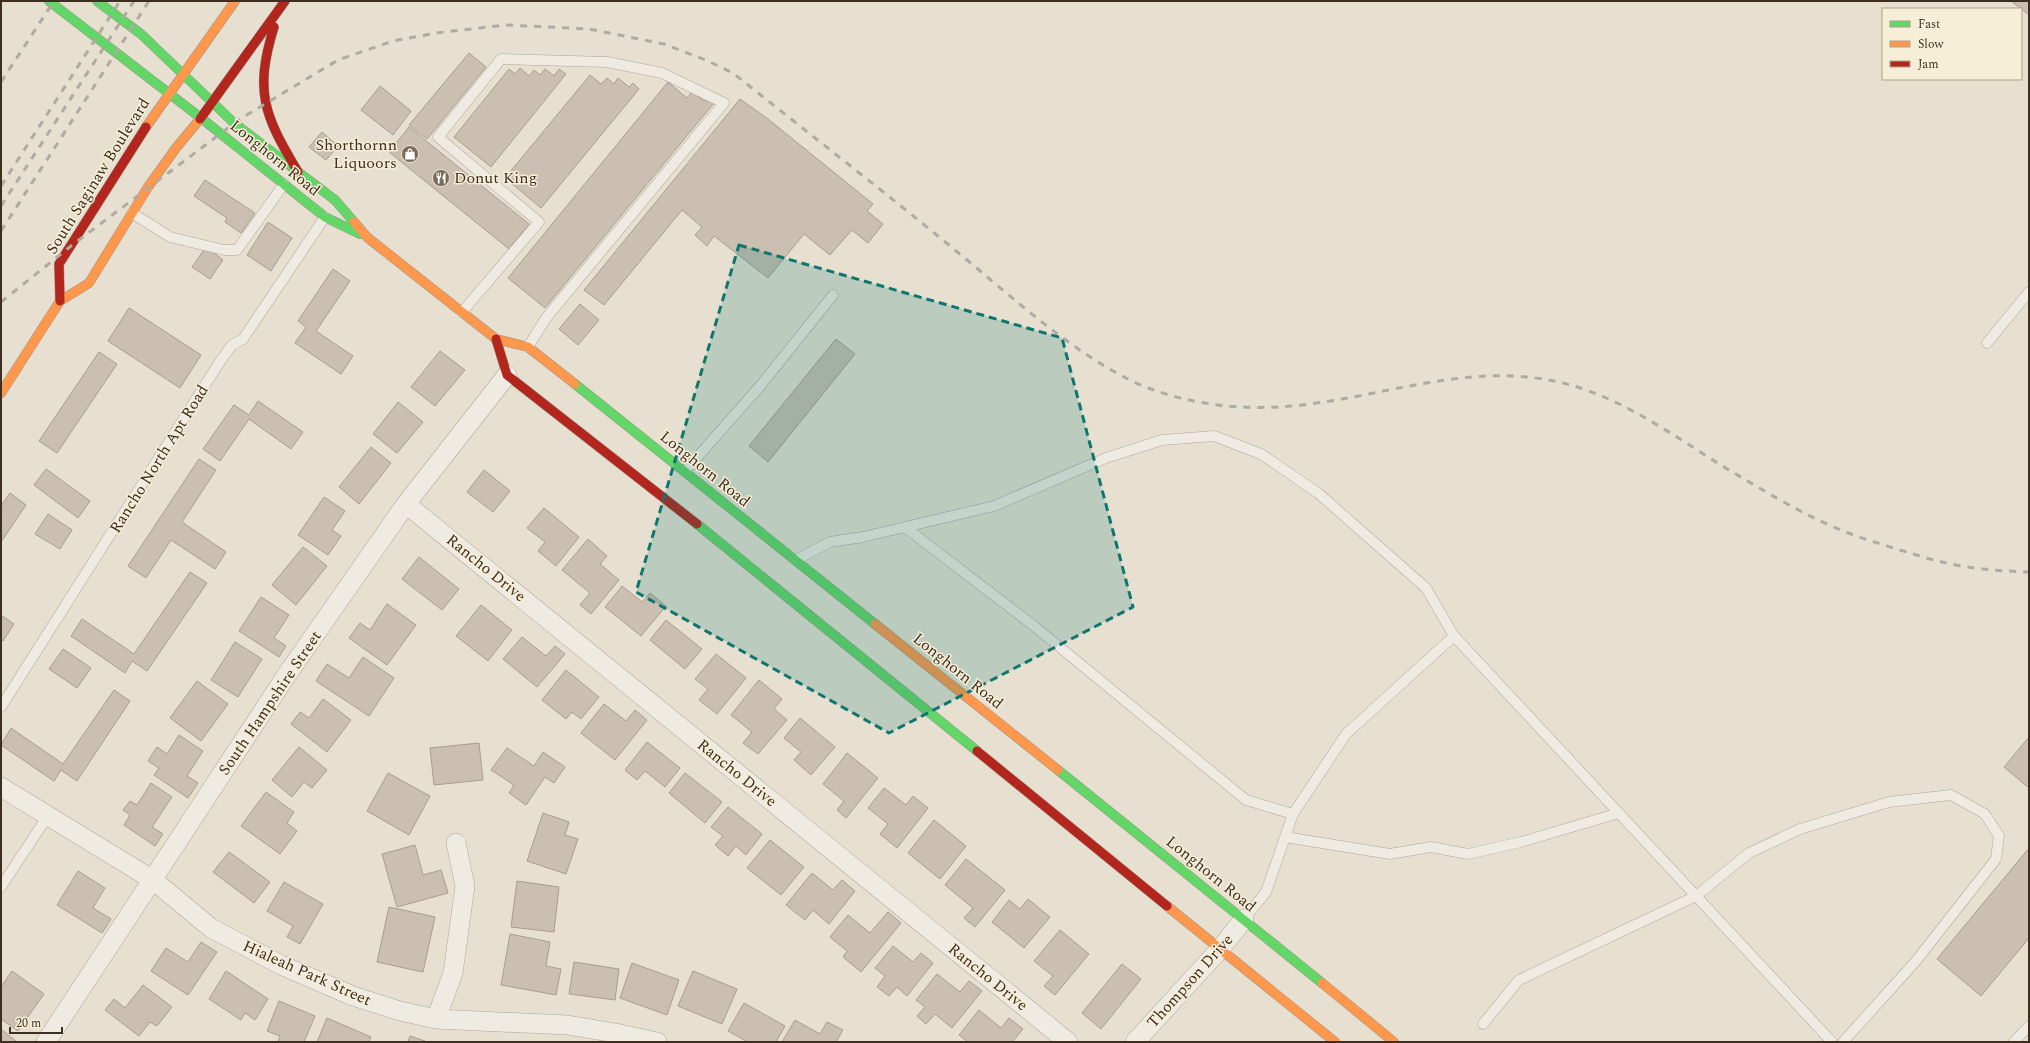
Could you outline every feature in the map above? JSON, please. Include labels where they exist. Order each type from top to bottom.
[{"type":"main road","name":"Longhorn Road","points":[[49,1],[201,118],[325,218],[368,238]]},
{"type":"main road","name":"Longhorn Road","points":[[97,1],[141,34],[234,123],[335,200],[368,238],[496,340],[528,347],[683,474],[796,560],[1244,919],[1394,1042]]},
{"type":"main road","name":"South Saginaw Boulevard","points":[[60,301],[59,264],[136,140],[182,73],[235,1]]},
{"type":"main road","points":[[1,393],[60,301],[89,283],[132,213],[176,148],[201,118],[283,4]]},
{"type":"main road","points":[[283,4],[265,50],[262,69],[262,89],[264,106],[269,121],[298,172]]},
{"type":"main road","points":[[496,340],[507,375],[666,495],[1335,1042]]},
{"type":"street","name":"South Hampshire Street","points":[[46,1042],[286,676],[406,504],[507,375]]},
{"type":"street","name":"Rancho Drive","points":[[406,504],[1068,1042]]},
{"type":"street","name":"Hialeah Park Street","points":[[1,787],[47,817],[153,880],[211,928],[281,965],[353,996],[400,1011],[436,1019],[567,1025],[657,1042]]},
{"type":"street","points":[[436,1019],[453,973],[465,886],[456,843]]},
{"type":"street","name":"Thompson Drive","points":[[1135,1042],[1221,948],[1244,919]]},
{"type":"lane","points":[[462,312],[538,222],[438,137],[501,59],[607,62],[662,73],[724,103],[546,318],[528,347]]},
{"type":"lane","points":[[132,213],[170,237],[224,250],[237,250],[284,184]]},
{"type":"lane","name":"Rancho North Apt Road","points":[[1,707],[219,363],[232,345],[243,339],[325,218]]},
{"type":"lane","points":[[1988,343],[2029,292]]},
{"type":"lane","points":[[683,474],[761,385],[833,295]]},
{"type":"lane","points":[[796,560],[830,542],[906,528],[994,506],[1106,458],[1162,440],[1214,436],[1261,454],[1318,493],[1426,588],[1454,636],[1832,1042]]},
{"type":"lane","points":[[906,528],[1034,626],[1246,800],[1293,814]]},
{"type":"lane","points":[[1244,919],[1266,892],[1293,814],[1346,734],[1454,636]]},
{"type":"lane","points":[[1483,1024],[1519,980],[1696,896],[1749,853],[1800,829],[1889,802],[1951,795],[1985,814],[1999,836],[1996,859],[1916,961],[1843,1042]]},
{"type":"lane","points":[[1285,837],[1390,854],[1431,848],[1468,854],[1521,842],[1619,813]]},
{"type":"lane","points":[[1,887],[47,817]]},
{"type":"lane","points":[[2014,1042],[2029,1026]]},
{"type":"highlighted area","points":[[739,245],[1062,338],[1133,607],[889,733],[636,592]]},
{"type":"building","points":[[2011,1],[2029,1],[2029,15],[2022,8]]},
{"type":"building","points":[[469,53],[486,67],[427,139],[409,125]]},
{"type":"building","points":[[520,68],[529,76],[534,70],[540,75],[545,69],[554,76],[559,69],[566,74],[491,167],[454,137],[509,69],[515,74]]},
{"type":"building","points":[[590,75],[601,84],[607,78],[614,84],[618,78],[629,87],[633,83],[639,89],[541,208],[505,178]]},
{"type":"building","points":[[668,82],[687,98],[692,92],[704,101],[707,98],[714,103],[545,308],[508,278]]},
{"type":"building","points":[[380,86],[411,111],[393,135],[361,110]]},
{"type":"building","points":[[740,99],[768,119],[873,204],[867,211],[883,224],[868,243],[852,230],[830,255],[804,234],[768,278],[714,236],[707,246],[695,235],[702,227],[682,210],[604,305],[584,290]]},
{"type":"building","points":[[409,127],[529,224],[509,249],[389,152]]},
{"type":"building","points":[[322,132],[338,146],[326,160],[309,147]]},
{"type":"building","points":[[205,180],[255,213],[241,233],[225,222],[227,218],[194,196]]},
{"type":"building","points":[[268,222],[292,238],[271,271],[247,255]]},
{"type":"building","points":[[206,247],[223,260],[210,279],[192,267]]},
{"type":"building","points":[[333,269],[350,281],[316,331],[353,356],[341,374],[295,343],[306,327],[298,321]]},
{"type":"building","points":[[580,304],[599,320],[578,345],[559,329]]},
{"type":"building","points":[[129,308],[201,355],[180,388],[108,341]]},
{"type":"building","points":[[836,339],[855,354],[768,462],[749,446]]},
{"type":"building","points":[[440,351],[465,370],[435,406],[411,387]]},
{"type":"building","points":[[99,352],[117,364],[57,453],[39,441]]},
{"type":"building","points":[[258,401],[303,432],[291,449],[249,419],[220,461],[203,449],[234,405],[249,415]]},
{"type":"building","points":[[398,402],[423,422],[397,453],[373,434]]},
{"type":"building","points":[[371,447],[391,463],[359,504],[339,487]]},
{"type":"building","points":[[199,459],[216,470],[182,522],[226,552],[215,569],[171,540],[146,578],[128,566]]},
{"type":"building","points":[[46,469],[90,501],[78,518],[34,485]]},
{"type":"building","points":[[484,470],[510,491],[493,512],[467,492]]},
{"type":"building","points":[[10,493],[26,505],[1,542],[1,506]]},
{"type":"building","points":[[324,497],[345,511],[332,530],[341,536],[328,555],[298,535]]},
{"type":"building","points":[[544,508],[579,537],[556,566],[538,551],[545,542],[527,528]]},
{"type":"building","points":[[48,514],[72,530],[60,549],[35,534]]},
{"type":"building","points":[[588,539],[607,556],[600,564],[619,580],[591,614],[580,605],[590,593],[562,570]]},
{"type":"building","points":[[303,547],[327,566],[296,605],[272,585]]},
{"type":"building","points":[[419,557],[459,589],[442,610],[402,579]]},
{"type":"building","points":[[190,572],[207,583],[147,671],[132,661],[125,673],[71,636],[82,619],[134,654]]},
{"type":"building","points":[[622,586],[642,602],[650,593],[666,606],[641,636],[605,607]]},
{"type":"building","points":[[261,597],[289,615],[274,638],[286,646],[279,657],[239,631]]},
{"type":"building","points":[[387,604],[416,625],[387,665],[349,638],[360,623],[370,630]]},
{"type":"building","points":[[481,605],[512,630],[488,661],[456,636]]},
{"type":"building","points":[[1,615],[14,624],[3,641],[1,640]]},
{"type":"building","points":[[666,620],[702,649],[685,669],[650,640]]},
{"type":"building","points":[[522,637],[546,656],[555,646],[565,654],[537,687],[503,659]]},
{"type":"building","points":[[235,642],[262,659],[238,697],[211,680]]},
{"type":"building","points":[[63,649],[91,668],[77,688],[49,669]]},
{"type":"building","points":[[716,654],[746,678],[717,714],[699,700],[708,689],[695,679]]},
{"type":"building","points":[[363,657],[394,678],[369,716],[316,681],[327,664],[349,678]]},
{"type":"building","points":[[566,670],[599,697],[581,719],[572,712],[566,719],[542,700]]},
{"type":"building","points":[[759,680],[782,699],[774,709],[787,720],[758,754],[743,743],[752,732],[731,715]]},
{"type":"building","points":[[197,681],[228,704],[201,741],[170,718]]},
{"type":"building","points":[[114,690],[130,701],[77,781],[61,770],[54,781],[1,745],[11,728],[63,764]]},
{"type":"building","points":[[323,699],[351,720],[327,752],[291,724],[300,712],[309,718]]},
{"type":"building","points":[[604,704],[626,721],[635,710],[647,720],[615,760],[581,733]]},
{"type":"building","points":[[800,718],[835,747],[811,775],[794,760],[801,752],[784,738]]},
{"type":"building","points":[[179,735],[203,751],[187,776],[198,783],[188,798],[154,775],[159,768],[148,761],[157,747],[167,754]]},
{"type":"building","points":[[2029,737],[2029,788],[2004,767]]},
{"type":"building","points":[[647,742],[680,768],[665,787],[645,771],[637,780],[625,770]]},
{"type":"building","points":[[479,743],[483,780],[434,785],[430,748]]},
{"type":"building","points":[[299,747],[327,770],[312,788],[304,782],[292,797],[272,780]]},
{"type":"building","points":[[507,748],[534,766],[543,752],[565,767],[554,783],[545,777],[526,805],[509,793],[514,785],[491,770]]},
{"type":"building","points":[[847,753],[878,778],[846,818],[837,810],[844,801],[823,784]]},
{"type":"building","points":[[388,773],[430,796],[409,835],[367,811]]},
{"type":"building","points":[[685,773],[722,802],[705,823],[669,793]]},
{"type":"building","points":[[151,783],[172,797],[152,827],[163,834],[155,846],[124,825],[130,815],[123,810],[130,801],[137,805]]},
{"type":"building","points":[[884,788],[906,805],[913,796],[928,808],[897,848],[880,834],[888,824],[868,808]]},
{"type":"building","points":[[266,792],[294,812],[287,823],[297,831],[280,854],[241,826]]},
{"type":"building","points":[[728,807],[762,834],[746,855],[736,846],[728,856],[715,845],[723,836],[711,827]]},
{"type":"building","points":[[543,813],[569,822],[565,835],[578,839],[566,874],[527,861]]},
{"type":"building","points":[[934,820],[966,846],[940,879],[908,853]]},
{"type":"building","points":[[770,840],[804,867],[781,895],[747,868]]},
{"type":"building","points":[[415,845],[423,875],[441,870],[448,893],[397,907],[382,854]]},
{"type":"building","points":[[2029,848],[2029,938],[1981,996],[1937,959]]},
{"type":"building","points":[[229,852],[270,882],[254,903],[213,872]]},
{"type":"building","points":[[966,859],[1005,890],[975,927],[964,918],[973,908],[945,885]]},
{"type":"building","points":[[78,871],[105,888],[93,908],[111,919],[102,933],[57,905]]},
{"type":"building","points":[[812,873],[833,890],[842,880],[855,891],[829,924],[813,910],[805,920],[786,905]]},
{"type":"building","points":[[517,881],[559,887],[554,932],[511,927]]},
{"type":"building","points":[[284,882],[323,904],[300,944],[287,937],[293,926],[267,911]]},
{"type":"building","points":[[1028,899],[1050,917],[1024,948],[992,922],[1009,900],[1020,909]]},
{"type":"building","points":[[389,907],[435,917],[423,972],[377,962]]},
{"type":"building","points":[[888,912],[901,923],[861,972],[843,957],[847,951],[830,937],[848,915],[870,933]]},
{"type":"building","points":[[1060,930],[1089,954],[1055,995],[1044,986],[1053,976],[1034,961]]},
{"type":"building","points":[[510,934],[550,942],[546,966],[561,969],[556,995],[501,985]]},
{"type":"building","points":[[201,942],[217,952],[188,995],[151,971],[166,948],[188,962]]},
{"type":"building","points":[[893,946],[913,962],[921,953],[933,963],[907,996],[897,987],[889,996],[877,987],[885,976],[875,968]]},
{"type":"building","points":[[574,962],[619,969],[615,1000],[569,994]]},
{"type":"building","points":[[632,963],[679,980],[667,1015],[620,998]]},
{"type":"building","points":[[1122,964],[1141,979],[1101,1029],[1082,1013]]},
{"type":"building","points":[[12,971],[44,994],[18,1031],[1,1019],[1,987]]},
{"type":"building","points":[[226,971],[268,999],[255,1020],[245,1013],[241,1020],[209,999]]},
{"type":"building","points":[[693,971],[737,989],[722,1024],[678,1006]]},
{"type":"building","points":[[937,974],[960,992],[969,981],[982,991],[952,1028],[935,1014],[926,1024],[917,1016],[925,1007],[916,1000]]},
{"type":"building","points":[[143,985],[172,1007],[157,1026],[150,1022],[139,1036],[105,1010],[114,999],[125,1008]]},
{"type":"building","points":[[279,1001],[315,1016],[304,1042],[278,1042],[280,1036],[267,1031]]},
{"type":"building","points":[[744,1003],[785,1026],[776,1042],[748,1042],[728,1031]]},
{"type":"building","points":[[979,1010],[1001,1028],[1009,1018],[1023,1029],[1012,1042],[968,1042],[959,1035]]},
{"type":"building","points":[[327,1018],[371,1037],[369,1042],[317,1042]]},
{"type":"building","points":[[795,1020],[820,1034],[827,1022],[843,1030],[836,1042],[782,1042]]},
{"type":"building","points":[[1,1029],[16,1041],[1,1042]]},
{"type":"building","points":[[410,1036],[425,1041],[425,1042],[408,1042]]},
{"type":"railway","points":[[1,82],[54,1]]},
{"type":"railway","points":[[1,186],[120,1]]},
{"type":"railway","points":[[1,206],[134,1]]},
{"type":"railway","points":[[1,231],[149,1]]},
{"type":"railway","points":[[1,302],[71,246],[240,119],[338,60],[393,41],[436,33],[506,25],[589,29],[664,44],[708,61],[733,73],[900,205],[1016,301],[1079,350],[1124,377],[1151,389],[1198,402],[1229,406],[1288,406],[1331,401],[1458,378],[1501,376],[1545,379],[1589,391],[1626,407],[1773,496],[1835,528],[1937,561],[1986,569],[2029,572]]},
{"type":"traffic: fast","points":[[49,1],[201,118],[325,217],[360,234]]},
{"type":"traffic: fast","points":[[97,1],[141,34],[234,123],[335,200],[354,222]]},
{"type":"traffic: fast","points":[[575,384],[875,624]]},
{"type":"traffic: fast","points":[[697,524],[977,751]]},
{"type":"traffic: fast","points":[[1058,770],[1322,983]]},
{"type":"traffic: slow","points":[[146,127],[235,1]]},
{"type":"traffic: slow","points":[[1,393],[60,301],[89,283],[148,187],[176,148],[200,119]]},
{"type":"traffic: slow","points":[[354,222],[368,238],[496,339],[528,347],[575,384]]},
{"type":"traffic: slow","points":[[875,624],[1058,770]]},
{"type":"traffic: slow","points":[[1167,906],[1335,1042]]},
{"type":"traffic: slow","points":[[1322,983],[1394,1042]]},
{"type":"traffic: jam","points":[[200,119],[285,1]]},
{"type":"traffic: jam","points":[[274,27],[265,69],[264,86],[266,102],[270,118],[277,134],[298,172]]},
{"type":"traffic: jam","points":[[60,301],[59,264],[146,127]]},
{"type":"traffic: jam","points":[[496,339],[507,375],[697,524]]},
{"type":"traffic: jam","points":[[977,751],[1167,906]]},
{"type":"place","name":"Shorthornn Liquoors","points":[[410,154]]},
{"type":"place","name":"Donut King","points":[[441,178]]}]
